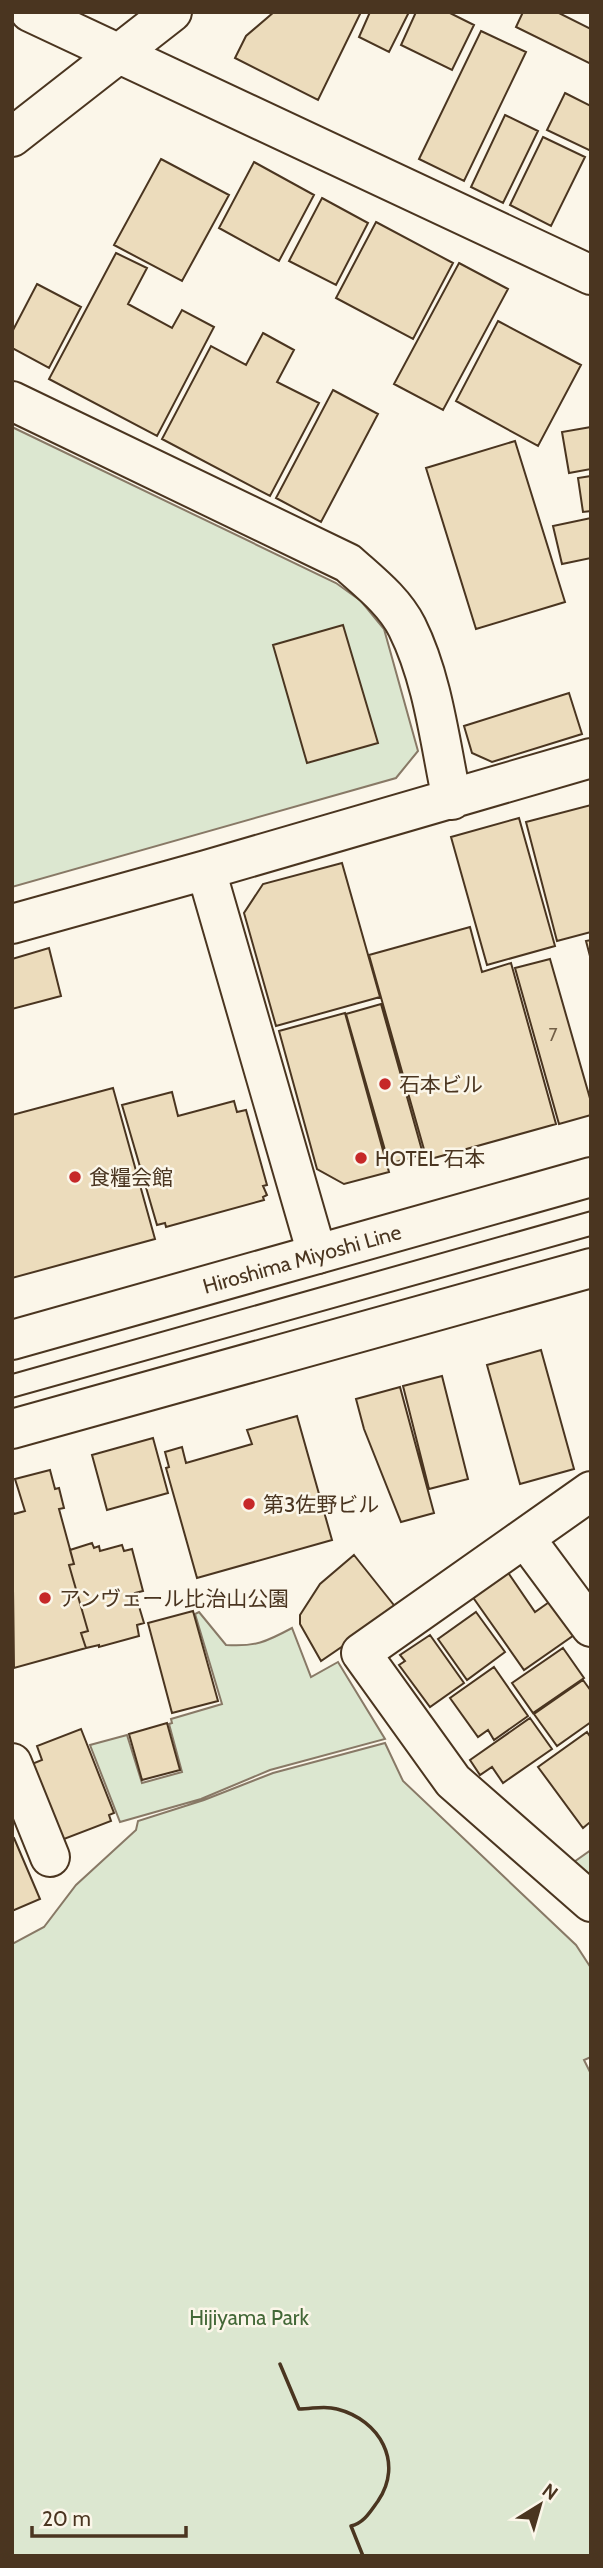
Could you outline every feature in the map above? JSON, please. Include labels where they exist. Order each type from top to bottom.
[{"type":"street","points":[[30,12],[591,275]]},
{"type":"street","points":[[12,137],[172,12]]},
{"type":"street","points":[[12,401],[348,563],[383,594],[406,625],[425,677],[452,800]]},
{"type":"street","points":[[12,924],[591,758]]},
{"type":"street","points":[[206,870],[317,1254]]},
{"type":"street","name":"Hiroshima Miyoshi Line","points":[[12,1340],[591,1177]]},
{"type":"street","points":[[12,1429],[591,1268]]},
{"type":"street","points":[[591,1491],[361,1653],[453,1781],[591,1902]]},
{"type":"street","points":[[526,1538],[591,1627]]},
{"type":"street","points":[[12,1763],[50,1857]]},
{"type":"green space","points":[[12,427],[336,583],[361,601],[384,629],[418,751],[396,778],[12,887]]},
{"type":"green space","points":[[199,1612],[226,1645],[260,1643],[292,1628],[311,1677],[338,1662],[385,1739],[270,1770],[201,1799],[120,1822],[90,1745],[127,1735],[142,1783],[182,1772],[169,1724],[172,1723],[171,1719],[222,1704],[195,1614]]},
{"type":"green space","name":"Hijiyama Park","points":[[385,1743],[403,1781],[576,1945],[591,1968],[591,2057],[584,2060],[591,2074],[591,2556],[12,2556],[12,1944],[44,1927],[76,1885],[136,1830],[138,1821],[204,1800],[273,1773]]},
{"type":"green space","points":[[591,1850],[591,1882],[571,1864]]},
{"type":"building","points":[[274,12],[361,12],[318,100],[235,58],[246,36]]},
{"type":"building","points":[[370,12],[409,12],[389,52],[359,37]]},
{"type":"building","points":[[416,12],[448,12],[474,25],[452,70],[401,45]]},
{"type":"building","points":[[523,12],[557,12],[591,29],[591,64],[516,27]]},
{"type":"building","points":[[481,31],[526,52],[464,181],[419,159]]},
{"type":"building","points":[[565,93],[591,106],[591,151],[547,130]]},
{"type":"building","points":[[505,115],[538,131],[503,203],[471,187]]},
{"type":"building","points":[[543,137],[585,157],[551,226],[510,205]]},
{"type":"building","points":[[161,159],[229,195],[182,281],[114,245]]},
{"type":"building","points":[[254,162],[314,195],[279,261],[219,228]]},
{"type":"building","points":[[322,198],[368,223],[336,285],[289,261]]},
{"type":"building","points":[[376,222],[453,263],[413,339],[336,298]]},
{"type":"building","points":[[116,253],[147,268],[128,304],[172,328],[182,310],[214,327],[157,436],[49,379]]},
{"type":"building","points":[[459,263],[508,289],[443,410],[394,384]]},
{"type":"building","points":[[37,284],[81,307],[49,368],[12,348],[12,332]]},
{"type":"building","points":[[498,321],[581,365],[538,446],[456,401]]},
{"type":"building","points":[[263,333],[294,350],[277,382],[319,403],[270,496],[162,439],[211,346],[246,365]]},
{"type":"building","points":[[333,390],[378,414],[321,522],[276,498]]},
{"type":"building","points":[[591,427],[591,469],[569,473],[562,432]]},
{"type":"building","points":[[515,441],[565,602],[476,629],[426,468]]},
{"type":"building","points":[[591,476],[591,511],[583,512],[578,478]]},
{"type":"building","points":[[591,518],[591,558],[562,564],[553,526]]},
{"type":"building","points":[[343,625],[378,743],[307,763],[273,645]]},
{"type":"building","points":[[569,693],[582,734],[492,762],[472,753],[464,726]]},
{"type":"building","points":[[591,805],[591,932],[557,941],[526,822]]},
{"type":"building","points":[[519,818],[555,946],[487,965],[451,837]]},
{"type":"building","points":[[342,863],[380,997],[276,1026],[244,913],[263,884]]},
{"type":"building","points":[[470,927],[482,972],[511,963],[556,1124],[427,1160],[369,955]]},
{"type":"building","points":[[591,940],[591,960],[586,941]]},
{"type":"building","points":[[49,948],[61,996],[12,1009],[12,959]]},
{"type":"building","points":[[550,959],[591,1102],[591,1115],[559,1124],[515,968]]},
{"type":"building","name":"石本ビル","points":[[381,1004],[423,1154],[389,1164],[346,1014]]},
{"type":"building","points":[[345,1013],[389,1172],[344,1184],[317,1169],[279,1031]]},
{"type":"building","name":"食糧会館","points":[[113,1088],[155,1239],[12,1278],[12,1115]]},
{"type":"building","points":[[172,1092],[178,1116],[234,1101],[237,1112],[246,1110],[267,1185],[263,1186],[267,1195],[263,1197],[264,1200],[166,1227],[165,1223],[157,1225],[122,1105]]},
{"type":"building","points":[[541,1350],[574,1469],[520,1484],[487,1365]]},
{"type":"building","points":[[442,1376],[468,1479],[429,1489],[403,1386]]},
{"type":"building","points":[[400,1387],[434,1513],[401,1522],[364,1429],[356,1399]]},
{"type":"building","name":"第3佐野ビル","points":[[297,1416],[332,1540],[197,1578],[166,1468],[169,1467],[165,1452],[182,1447],[186,1463],[252,1444],[247,1430]]},
{"type":"building","points":[[153,1438],[168,1493],[107,1510],[92,1455]]},
{"type":"building","name":"アンヴェール比治山公園","points":[[50,1470],[55,1489],[59,1488],[64,1508],[59,1509],[74,1564],[69,1565],[88,1631],[81,1633],[86,1648],[14,1668],[12,1510],[14,1514],[25,1511],[15,1479]]},
{"type":"building","points":[[92,1543],[94,1548],[99,1546],[100,1551],[122,1545],[124,1551],[132,1549],[143,1591],[135,1593],[144,1623],[137,1625],[139,1636],[86,1648],[81,1633],[88,1631],[69,1565],[74,1564],[70,1550]]},
{"type":"building","points":[[354,1555],[397,1609],[321,1661],[300,1624],[300,1615],[320,1584]]},
{"type":"building","points":[[507,1571],[535,1612],[552,1600],[577,1633],[524,1670],[472,1596]]},
{"type":"building","points":[[193,1611],[218,1701],[172,1713],[148,1623]]},
{"type":"building","points":[[476,1612],[505,1652],[467,1680],[438,1639]]},
{"type":"building","points":[[430,1635],[464,1683],[430,1707],[399,1665],[405,1661],[400,1655]]},
{"type":"building","points":[[563,1648],[584,1678],[533,1713],[512,1683]]},
{"type":"building","points":[[494,1667],[528,1716],[494,1740],[488,1730],[478,1737],[450,1698]]},
{"type":"building","points":[[583,1680],[591,1691],[591,1722],[557,1746],[534,1714]]},
{"type":"building","points":[[530,1718],[552,1749],[503,1783],[492,1767],[480,1775],[470,1760]]},
{"type":"building","points":[[167,1723],[180,1770],[142,1780],[129,1734]]},
{"type":"building","points":[[81,1729],[114,1813],[109,1815],[111,1821],[51,1844],[22,1768],[42,1760],[37,1746]]},
{"type":"building","points":[[587,1732],[591,1738],[591,1825],[589,1823],[583,1828],[538,1767]]},
{"type":"building","points":[[14,1838],[40,1899],[12,1911],[12,1839]]},
{"type":"tram line","points":[[12,1374],[591,1211]]},
{"type":"tram line","points":[[12,1398],[591,1236]]},
{"type":"wall","points":[[280,2364],[299,2409],[328,2407],[352,2415],[376,2433],[383,2445],[389,2472],[385,2487],[366,2516],[351,2526],[363,2556]]},
{"type":"place","name":"石本ビル","points":[[385,1084]]},
{"type":"place","name":"HOTEL 石本","points":[[361,1158]]},
{"type":"place","name":"食糧会館","points":[[75,1177]]},
{"type":"place","name":"第3佐野ビル","points":[[249,1504]]},
{"type":"place","name":"アンヴェール比治山公園","points":[[45,1598]]}]
